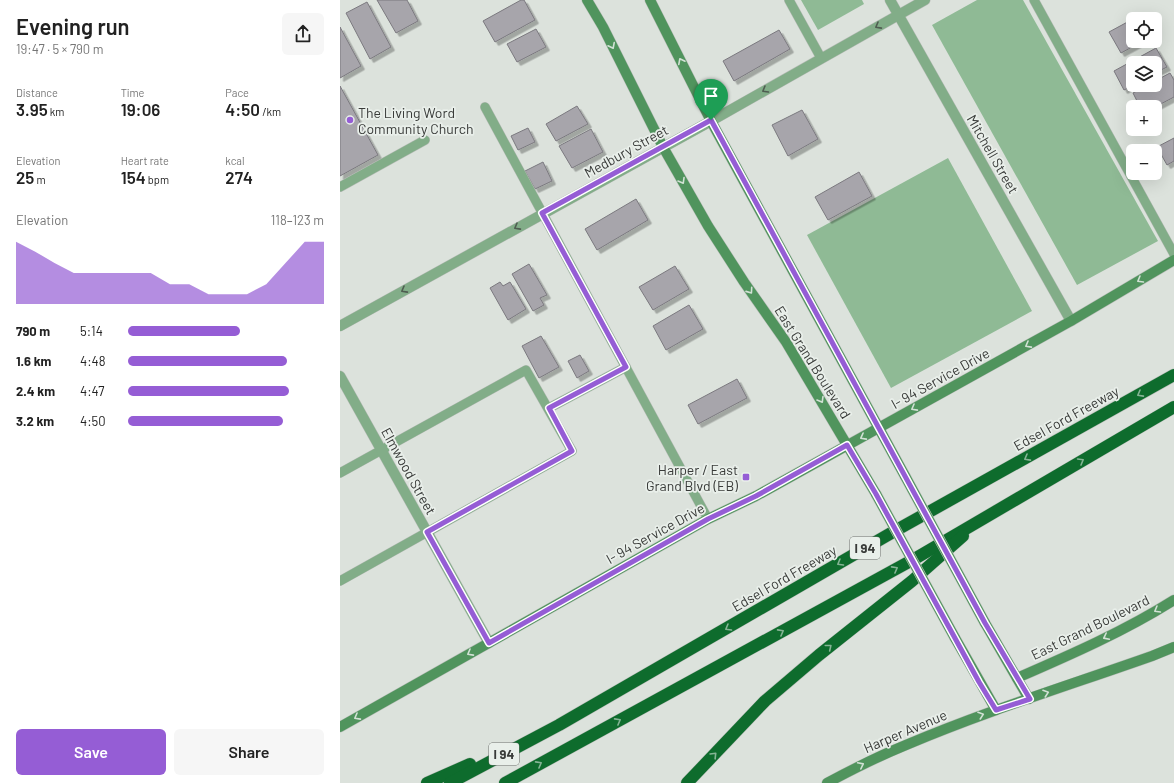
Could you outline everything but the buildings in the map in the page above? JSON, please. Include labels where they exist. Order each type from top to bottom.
[{"type":"highway","name":"Edsel Ford Freeway","points":[[450,783],[559,725],[893,532],[1174,375]]},
{"type":"highway","name":"I 94","points":[[505,783],[916,558],[1174,407]]},
{"type":"highway","points":[[687,783],[765,701],[987,516]]},
{"type":"highway","points":[[427,783],[559,725]]},
{"type":"main road","name":"East Grand Boulevard","points":[[587,0],[603,27],[663,147],[712,232],[744,282],[786,342],[876,494],[996,710]]},
{"type":"main road","points":[[593,0],[603,27]]},
{"type":"main road","name":"East Grand Boulevard","points":[[650,0],[711,120],[878,428],[985,623],[1030,699]]},
{"type":"main road","name":"I- 94 Service Drive","points":[[340,726],[708,519],[756,496],[1071,321],[1174,260]]},
{"type":"main road","name":"East Grand Boulevard","points":[[1017,678],[1067,657],[1174,600]]},
{"type":"main road","points":[[996,710],[1174,647]]},
{"type":"main road","name":"Harper Avenue","points":[[827,783],[865,763],[906,745],[996,710]]},
{"type":"street","name":"Mitchell Street","points":[[890,0],[1071,321]]},
{"type":"street","name":"Medbury Street","points":[[340,326],[924,0]]},
{"type":"street","name":"Elmwood Street","points":[[340,376],[489,643]]},
{"type":"lane","points":[[789,0],[821,58]]},
{"type":"lane","points":[[1034,0],[1174,254]]},
{"type":"lane","points":[[485,107],[708,519]]},
{"type":"lane","points":[[340,187],[425,140]]},
{"type":"lane","points":[[549,408],[626,367]]},
{"type":"lane","points":[[340,473],[526,370],[549,408],[572,451],[340,581]]},
{"type":"green space","points":[[801,0],[862,0],[864,4],[818,30]]},
{"type":"green space","points":[[977,0],[1023,0],[1158,241],[1077,285],[932,25]]},
{"type":"green space","points":[[948,158],[1032,311],[891,388],[807,235]]},
{"type":"place","name":"The Living Word Community Church","points":[[350,120]]},
{"type":"place","name":"Harper / East Grand Blvd (EB)","points":[[746,477]]},
{"type":"route","points":[[711,120],[985,623],[1030,699],[996,710],[979,682],[876,494],[847,445],[756,496],[708,519],[489,643],[427,532],[572,451],[549,408],[626,367],[542,213],[711,120]]}]
